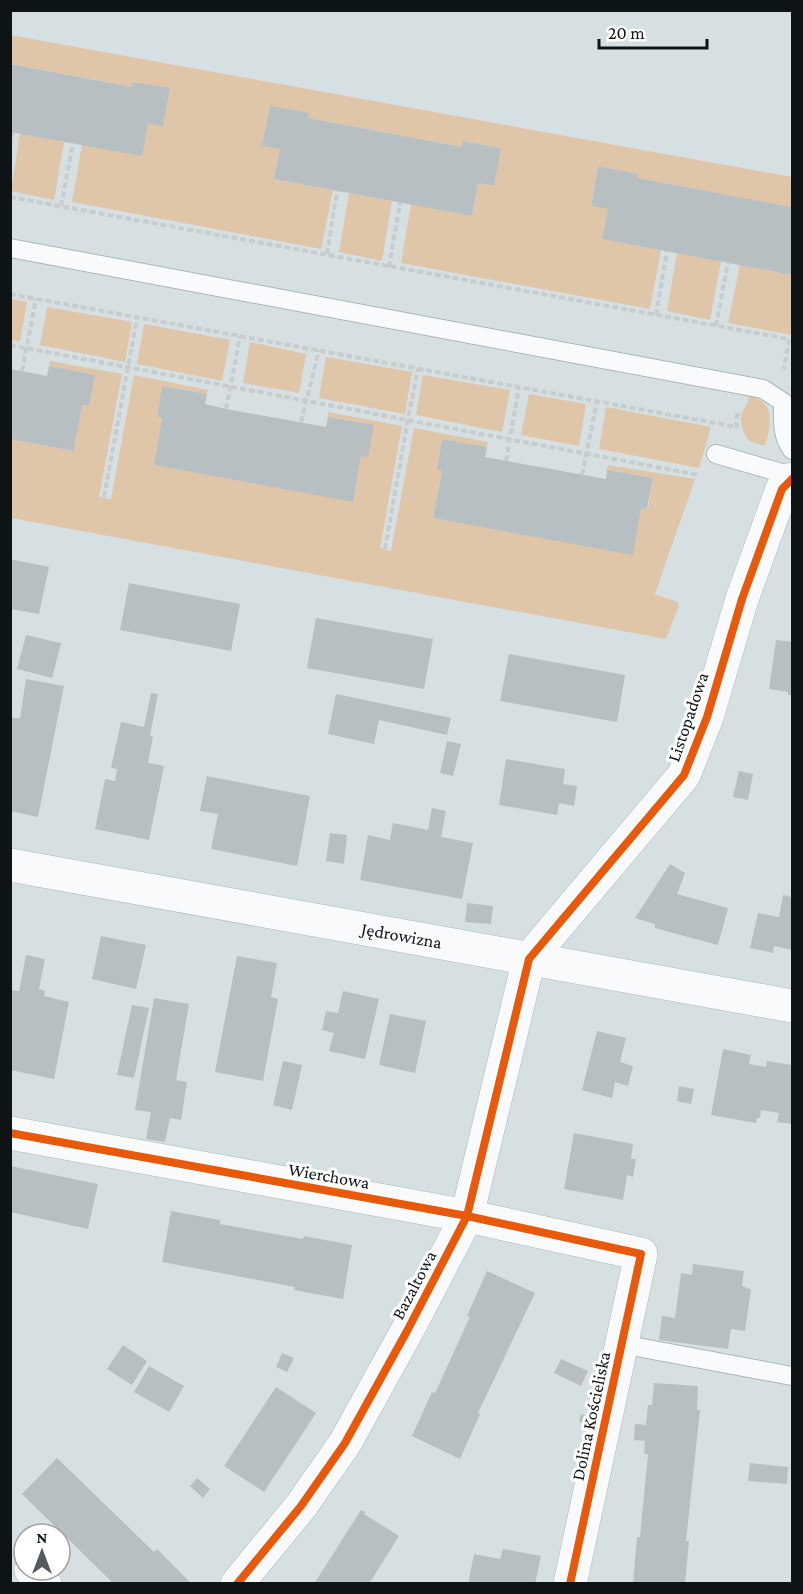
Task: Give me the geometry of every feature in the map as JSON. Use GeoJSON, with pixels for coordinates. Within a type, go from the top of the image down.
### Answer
{"type":"FeatureCollection","features":[{"type":"Feature","properties":{"kind":"street","name":"Listopadowa"},"geometry":{"type":"LineString","coordinates":[[529,959],[684,775],[707,717],[741,599],[782,489],[792,478]]}},
{"type":"Feature","properties":{"kind":"street","name":"Jędrowizna"},"geometry":{"type":"LineString","coordinates":[[10,864],[792,1006]]}},
{"type":"Feature","properties":{"kind":"street","name":"Bazaltowa"},"geometry":{"type":"LineString","coordinates":[[237,1584],[301,1506],[345,1443],[467,1216],[529,959]]}},
{"type":"Feature","properties":{"kind":"street","name":"Wierchowa"},"geometry":{"type":"LineString","coordinates":[[10,1133],[467,1216],[641,1254]]}},
{"type":"Feature","properties":{"kind":"street","name":"Dolina Kościeliska"},"geometry":{"type":"LineString","coordinates":[[570,1584],[641,1254]]}},
{"type":"Feature","properties":{"kind":"lane"},"geometry":{"type":"LineString","coordinates":[[10,248],[763,389],[783,402],[783,431],[786,442],[792,450]]}},
{"type":"Feature","properties":{"kind":"lane"},"geometry":{"type":"LineString","coordinates":[[716,454],[792,478]]}},
{"type":"Feature","properties":{"kind":"lane"},"geometry":{"type":"LineString","coordinates":[[621,1344],[792,1376]]}},
{"type":"Feature","properties":{"kind":"path"},"geometry":{"type":"LineString","coordinates":[[10,145],[13,132]]}},
{"type":"Feature","properties":{"kind":"path"},"geometry":{"type":"LineString","coordinates":[[61,206],[73,143]]}},
{"type":"Feature","properties":{"kind":"path"},"geometry":{"type":"LineString","coordinates":[[327,254],[337,190]]}},
{"type":"Feature","properties":{"kind":"path"},"geometry":{"type":"LineString","coordinates":[[10,197],[789,339],[778,399]]}},
{"type":"Feature","properties":{"kind":"path"},"geometry":{"type":"LineString","coordinates":[[389,267],[399,203]]}},
{"type":"Feature","properties":{"kind":"path"},"geometry":{"type":"LineString","coordinates":[[656,315],[667,251]]}},
{"type":"Feature","properties":{"kind":"path"},"geometry":{"type":"LineString","coordinates":[[716,326],[728,262]]}},
{"type":"Feature","properties":{"kind":"path"},"geometry":{"type":"LineString","coordinates":[[10,294],[737,427]]}},
{"type":"Feature","properties":{"kind":"path"},"geometry":{"type":"LineString","coordinates":[[22,371],[36,299]]}},
{"type":"Feature","properties":{"kind":"path"},"geometry":{"type":"LineString","coordinates":[[104,497],[137,318]]}},
{"type":"Feature","properties":{"kind":"path"},"geometry":{"type":"LineString","coordinates":[[226,408],[240,336]]}},
{"type":"Feature","properties":{"kind":"path"},"geometry":{"type":"LineString","coordinates":[[10,345],[702,476]]}},
{"type":"Feature","properties":{"kind":"path"},"geometry":{"type":"LineString","coordinates":[[301,422],[319,350]]}},
{"type":"Feature","properties":{"kind":"path"},"geometry":{"type":"LineString","coordinates":[[385,549],[418,369]]}},
{"type":"Feature","properties":{"kind":"path"},"geometry":{"type":"LineString","coordinates":[[738,434],[735,421],[746,385]]}},
{"type":"Feature","properties":{"kind":"path"},"geometry":{"type":"LineString","coordinates":[[506,461],[519,387]]}},
{"type":"Feature","properties":{"kind":"path"},"geometry":{"type":"LineString","coordinates":[[582,475],[597,401]]}},
{"type":"Feature","properties":{"kind":"shaded area"},"geometry":{"type":"Polygon","coordinates":[[[10,35],[792,177],[791,207],[637,178],[637,174],[598,166],[591,205],[608,209],[602,239],[661,250],[650,309],[401,263],[411,204],[472,216],[478,183],[494,186],[500,148],[464,141],[462,147],[308,118],[309,113],[280,149],[274,179],[333,190],[321,249],[72,202],[82,145],[148,123],[163,126],[170,89],[133,82],[132,87],[11,64],[10,35]]]}},
{"type":"Feature","properties":{"kind":"shaded area"},"geometry":{"type":"Polygon","coordinates":[[[20,133],[64,142],[54,200],[11,191],[20,133]]]}},
{"type":"Feature","properties":{"kind":"shaded area"},"geometry":{"type":"Polygon","coordinates":[[[349,193],[392,201],[382,261],[339,252],[349,193]]]}},
{"type":"Feature","properties":{"kind":"shaded area"},"geometry":{"type":"Polygon","coordinates":[[[677,253],[721,261],[710,320],[667,311],[677,253]]]}},
{"type":"Feature","properties":{"kind":"shaded area"},"geometry":{"type":"Polygon","coordinates":[[[740,265],[792,275],[792,335],[728,323],[740,265]]]}},
{"type":"Feature","properties":{"kind":"shaded area"},"geometry":{"type":"Polygon","coordinates":[[[11,299],[27,302],[20,341],[11,340],[11,299]]]}},
{"type":"Feature","properties":{"kind":"shaded area"},"geometry":{"type":"Polygon","coordinates":[[[47,307],[132,322],[125,362],[40,345],[47,307]]]}},
{"type":"Feature","properties":{"kind":"shaded area"},"geometry":{"type":"Polygon","coordinates":[[[144,324],[230,340],[222,381],[137,364],[144,324]]]}},
{"type":"Feature","properties":{"kind":"shaded area"},"geometry":{"type":"Polygon","coordinates":[[[250,342],[306,354],[299,393],[243,383],[250,342]]]}},
{"type":"Feature","properties":{"kind":"shaded area"},"geometry":{"type":"Polygon","coordinates":[[[326,357],[412,372],[405,414],[319,398],[326,357]]]}},
{"type":"Feature","properties":{"kind":"shaded area"},"geometry":{"type":"Polygon","coordinates":[[[50,361],[122,374],[99,497],[111,499],[134,375],[208,390],[207,394],[162,386],[157,417],[162,418],[154,465],[353,501],[361,456],[374,426],[328,417],[328,412],[402,426],[380,548],[391,551],[414,428],[488,442],[487,447],[442,439],[437,470],[442,471],[433,518],[633,554],[641,508],[648,509],[653,478],[607,470],[608,465],[695,479],[655,594],[677,602],[679,606],[666,639],[11,518],[10,439],[74,451],[82,405],[89,406],[94,375],[49,366],[50,361]]]}},
{"type":"Feature","properties":{"kind":"shaded area"},"geometry":{"type":"Polygon","coordinates":[[[423,375],[510,390],[502,432],[416,415],[423,375]]]}},
{"type":"Feature","properties":{"kind":"shaded area"},"geometry":{"type":"Polygon","coordinates":[[[529,394],[586,404],[579,446],[521,435],[529,394]]]}},
{"type":"Feature","properties":{"kind":"shaded area"},"geometry":{"type":"Polygon","coordinates":[[[749,396],[764,403],[768,409],[770,423],[765,446],[749,441],[742,426],[741,419],[749,396]]]}},
{"type":"Feature","properties":{"kind":"shaded area"},"geometry":{"type":"Polygon","coordinates":[[[606,407],[711,427],[699,468],[599,449],[606,407]]]}},
{"type":"Feature","properties":{"kind":"building"},"geometry":{"type":"Polygon","coordinates":[[[10,64],[132,87],[133,82],[170,88],[163,127],[148,123],[142,156],[10,132],[10,64]]]}},
{"type":"Feature","properties":{"kind":"building"},"geometry":{"type":"Polygon","coordinates":[[[270,106],[309,113],[308,118],[462,147],[463,141],[501,148],[494,186],[478,183],[472,216],[274,179],[280,149],[262,146],[270,106]]]}},
{"type":"Feature","properties":{"kind":"building"},"geometry":{"type":"Polygon","coordinates":[[[598,166],[638,174],[637,178],[792,207],[792,275],[602,239],[608,209],[591,206],[598,166]]]}},
{"type":"Feature","properties":{"kind":"building"},"geometry":{"type":"Polygon","coordinates":[[[49,366],[95,375],[89,406],[82,405],[74,451],[10,439],[10,369],[47,376],[49,366]]]}},
{"type":"Feature","properties":{"kind":"building"},"geometry":{"type":"Polygon","coordinates":[[[162,386],[207,394],[205,404],[226,409],[326,427],[328,417],[374,425],[368,457],[361,456],[353,502],[154,465],[162,418],[157,417],[162,386]]]}},
{"type":"Feature","properties":{"kind":"building"},"geometry":{"type":"Polygon","coordinates":[[[442,439],[487,447],[485,457],[606,479],[607,470],[653,478],[647,509],[641,508],[633,555],[433,518],[442,471],[437,470],[442,439]]]}},
{"type":"Feature","properties":{"kind":"building"},"geometry":{"type":"Polygon","coordinates":[[[10,559],[49,567],[39,614],[10,609],[10,559]]]}},
{"type":"Feature","properties":{"kind":"building"},"geometry":{"type":"Polygon","coordinates":[[[129,583],[240,604],[231,651],[120,630],[129,583]]]}},
{"type":"Feature","properties":{"kind":"building"},"geometry":{"type":"Polygon","coordinates":[[[316,618],[433,639],[424,689],[307,668],[316,618]]]}},
{"type":"Feature","properties":{"kind":"building"},"geometry":{"type":"Polygon","coordinates":[[[26,635],[61,643],[52,678],[17,669],[26,635]]]}},
{"type":"Feature","properties":{"kind":"building"},"geometry":{"type":"Polygon","coordinates":[[[776,640],[792,642],[792,695],[788,695],[788,692],[769,689],[776,640]]]}},
{"type":"Feature","properties":{"kind":"building"},"geometry":{"type":"Polygon","coordinates":[[[509,654],[625,675],[617,722],[500,701],[509,654]]]}},
{"type":"Feature","properties":{"kind":"building"},"geometry":{"type":"Polygon","coordinates":[[[26,679],[64,686],[38,817],[10,811],[10,718],[20,718],[26,679]]]}},
{"type":"Feature","properties":{"kind":"building"},"geometry":{"type":"Polygon","coordinates":[[[151,693],[158,694],[150,736],[153,736],[148,763],[164,766],[149,840],[95,829],[105,779],[115,781],[117,769],[111,768],[121,722],[144,727],[151,693]]]}},
{"type":"Feature","properties":{"kind":"building"},"geometry":{"type":"Polygon","coordinates":[[[336,694],[451,718],[447,735],[379,720],[374,744],[328,734],[336,694]]]}},
{"type":"Feature","properties":{"kind":"building"},"geometry":{"type":"Polygon","coordinates":[[[447,741],[461,744],[453,776],[440,773],[447,741]]]}},
{"type":"Feature","properties":{"kind":"building"},"geometry":{"type":"Polygon","coordinates":[[[506,759],[565,769],[563,784],[577,786],[574,806],[559,803],[557,815],[499,805],[506,759]]]}},
{"type":"Feature","properties":{"kind":"building"},"geometry":{"type":"Polygon","coordinates":[[[739,771],[753,774],[748,800],[733,797],[739,771]]]}},
{"type":"Feature","properties":{"kind":"building"},"geometry":{"type":"Polygon","coordinates":[[[207,776],[310,796],[297,866],[211,849],[218,814],[200,811],[207,776]]]}},
{"type":"Feature","properties":{"kind":"building"},"geometry":{"type":"Polygon","coordinates":[[[432,808],[446,811],[441,837],[473,843],[462,899],[360,880],[368,835],[390,840],[393,823],[428,830],[432,808]]]}},
{"type":"Feature","properties":{"kind":"building"},"geometry":{"type":"Polygon","coordinates":[[[330,833],[347,835],[344,864],[326,861],[330,833]]]}},
{"type":"Feature","properties":{"kind":"building"},"geometry":{"type":"Polygon","coordinates":[[[670,864],[685,873],[677,894],[728,908],[718,945],[655,928],[655,924],[635,918],[670,864]]]}},
{"type":"Feature","properties":{"kind":"building"},"geometry":{"type":"Polygon","coordinates":[[[783,895],[792,897],[792,950],[774,946],[773,953],[750,948],[758,913],[779,917],[783,895]]]}},
{"type":"Feature","properties":{"kind":"building"},"geometry":{"type":"Polygon","coordinates":[[[467,903],[493,906],[491,924],[465,922],[467,903]]]}},
{"type":"Feature","properties":{"kind":"building"},"geometry":{"type":"Polygon","coordinates":[[[101,936],[146,945],[136,989],[92,979],[101,936]]]}},
{"type":"Feature","properties":{"kind":"building"},"geometry":{"type":"Polygon","coordinates":[[[26,955],[45,959],[39,989],[45,991],[44,996],[69,1002],[54,1079],[10,1070],[10,990],[19,991],[26,955]]]}},
{"type":"Feature","properties":{"kind":"building"},"geometry":{"type":"Polygon","coordinates":[[[237,956],[277,963],[271,997],[278,999],[263,1081],[215,1072],[237,956]]]}},
{"type":"Feature","properties":{"kind":"building"},"geometry":{"type":"Polygon","coordinates":[[[343,991],[379,999],[365,1059],[329,1051],[334,1033],[322,1030],[326,1011],[338,1013],[343,991]]]}},
{"type":"Feature","properties":{"kind":"building"},"geometry":{"type":"Polygon","coordinates":[[[154,998],[189,1004],[176,1080],[187,1082],[181,1120],[170,1118],[165,1142],[146,1139],[151,1112],[135,1110],[154,998]]]}},
{"type":"Feature","properties":{"kind":"building"},"geometry":{"type":"Polygon","coordinates":[[[132,1005],[149,1008],[134,1078],[117,1075],[132,1005]]]}},
{"type":"Feature","properties":{"kind":"building"},"geometry":{"type":"Polygon","coordinates":[[[390,1014],[426,1021],[415,1073],[379,1065],[390,1014]]]}},
{"type":"Feature","properties":{"kind":"building"},"geometry":{"type":"Polygon","coordinates":[[[597,1031],[626,1038],[620,1062],[633,1066],[628,1086],[615,1082],[612,1098],[582,1090],[597,1031]]]}},
{"type":"Feature","properties":{"kind":"building"},"geometry":{"type":"Polygon","coordinates":[[[723,1049],[751,1055],[749,1064],[766,1067],[767,1061],[792,1065],[792,1124],[777,1122],[779,1113],[761,1110],[760,1118],[757,1118],[756,1123],[711,1115],[723,1049]]]}},
{"type":"Feature","properties":{"kind":"building"},"geometry":{"type":"Polygon","coordinates":[[[283,1061],[302,1065],[292,1110],[273,1105],[283,1061]]]}},
{"type":"Feature","properties":{"kind":"building"},"geometry":{"type":"Polygon","coordinates":[[[679,1086],[694,1089],[691,1104],[677,1101],[679,1086]]]}},
{"type":"Feature","properties":{"kind":"building"},"geometry":{"type":"Polygon","coordinates":[[[574,1133],[633,1144],[631,1159],[636,1159],[633,1177],[627,1175],[623,1200],[564,1189],[574,1133]]]}},
{"type":"Feature","properties":{"kind":"building"},"geometry":{"type":"Polygon","coordinates":[[[10,1166],[98,1184],[88,1229],[10,1212],[10,1166]]]}},
{"type":"Feature","properties":{"kind":"building"},"geometry":{"type":"Polygon","coordinates":[[[171,1211],[220,1220],[220,1224],[352,1245],[343,1299],[294,1290],[295,1287],[162,1262],[171,1211]]]}},
{"type":"Feature","properties":{"kind":"building"},"geometry":{"type":"Polygon","coordinates":[[[693,1264],[744,1271],[742,1286],[751,1290],[745,1331],[731,1329],[728,1349],[659,1340],[662,1316],[675,1318],[681,1273],[692,1275],[693,1264]]]}},
{"type":"Feature","properties":{"kind":"building"},"geometry":{"type":"Polygon","coordinates":[[[487,1271],[535,1293],[478,1413],[480,1414],[460,1459],[412,1436],[432,1392],[435,1393],[470,1317],[467,1316],[487,1271]]]}},
{"type":"Feature","properties":{"kind":"building"},"geometry":{"type":"Polygon","coordinates":[[[123,1345],[147,1361],[132,1385],[107,1369],[123,1345]]]}},
{"type":"Feature","properties":{"kind":"building"},"geometry":{"type":"Polygon","coordinates":[[[282,1353],[294,1358],[287,1372],[276,1367],[282,1353]]]}},
{"type":"Feature","properties":{"kind":"building"},"geometry":{"type":"Polygon","coordinates":[[[561,1359],[588,1371],[581,1386],[554,1373],[561,1359]]]}},
{"type":"Feature","properties":{"kind":"building"},"geometry":{"type":"Polygon","coordinates":[[[149,1366],[184,1386],[169,1412],[134,1392],[149,1366]]]}},
{"type":"Feature","properties":{"kind":"building"},"geometry":{"type":"Polygon","coordinates":[[[654,1383],[698,1386],[697,1410],[700,1410],[686,1541],[689,1541],[685,1584],[633,1584],[648,1454],[644,1454],[645,1441],[634,1440],[635,1424],[646,1425],[648,1405],[652,1405],[654,1383]]]}},
{"type":"Feature","properties":{"kind":"building"},"geometry":{"type":"Polygon","coordinates":[[[276,1387],[316,1413],[264,1492],[224,1466],[276,1387]]]}},
{"type":"Feature","properties":{"kind":"building"},"geometry":{"type":"Polygon","coordinates":[[[581,1414],[592,1417],[589,1425],[579,1422],[581,1414]]]}},
{"type":"Feature","properties":{"kind":"building"},"geometry":{"type":"Polygon","coordinates":[[[57,1458],[154,1552],[157,1549],[192,1584],[114,1584],[72,1543],[72,1522],[51,1522],[22,1494],[57,1458]]]}},
{"type":"Feature","properties":{"kind":"building"},"geometry":{"type":"Polygon","coordinates":[[[750,1463],[788,1467],[787,1484],[748,1481],[750,1463]]]}},
{"type":"Feature","properties":{"kind":"building"},"geometry":{"type":"Polygon","coordinates":[[[197,1478],[210,1489],[203,1498],[190,1486],[197,1478]]]}},
{"type":"Feature","properties":{"kind":"building"},"geometry":{"type":"Polygon","coordinates":[[[361,1510],[399,1536],[369,1584],[314,1584],[361,1510]]]}},
{"type":"Feature","properties":{"kind":"building"},"geometry":{"type":"Polygon","coordinates":[[[503,1549],[541,1556],[535,1584],[468,1584],[474,1554],[500,1559],[503,1549]]]}},
{"type":"Feature","properties":{"kind":"cycle path"},"geometry":{"type":"LineString","coordinates":[[237,1584],[301,1506],[345,1443],[467,1216],[529,959],[684,775],[707,717],[742,599],[782,489],[792,479]]}},
{"type":"Feature","properties":{"kind":"cycle path"},"geometry":{"type":"LineString","coordinates":[[10,1133],[467,1216],[641,1254],[570,1584]]}}]}
